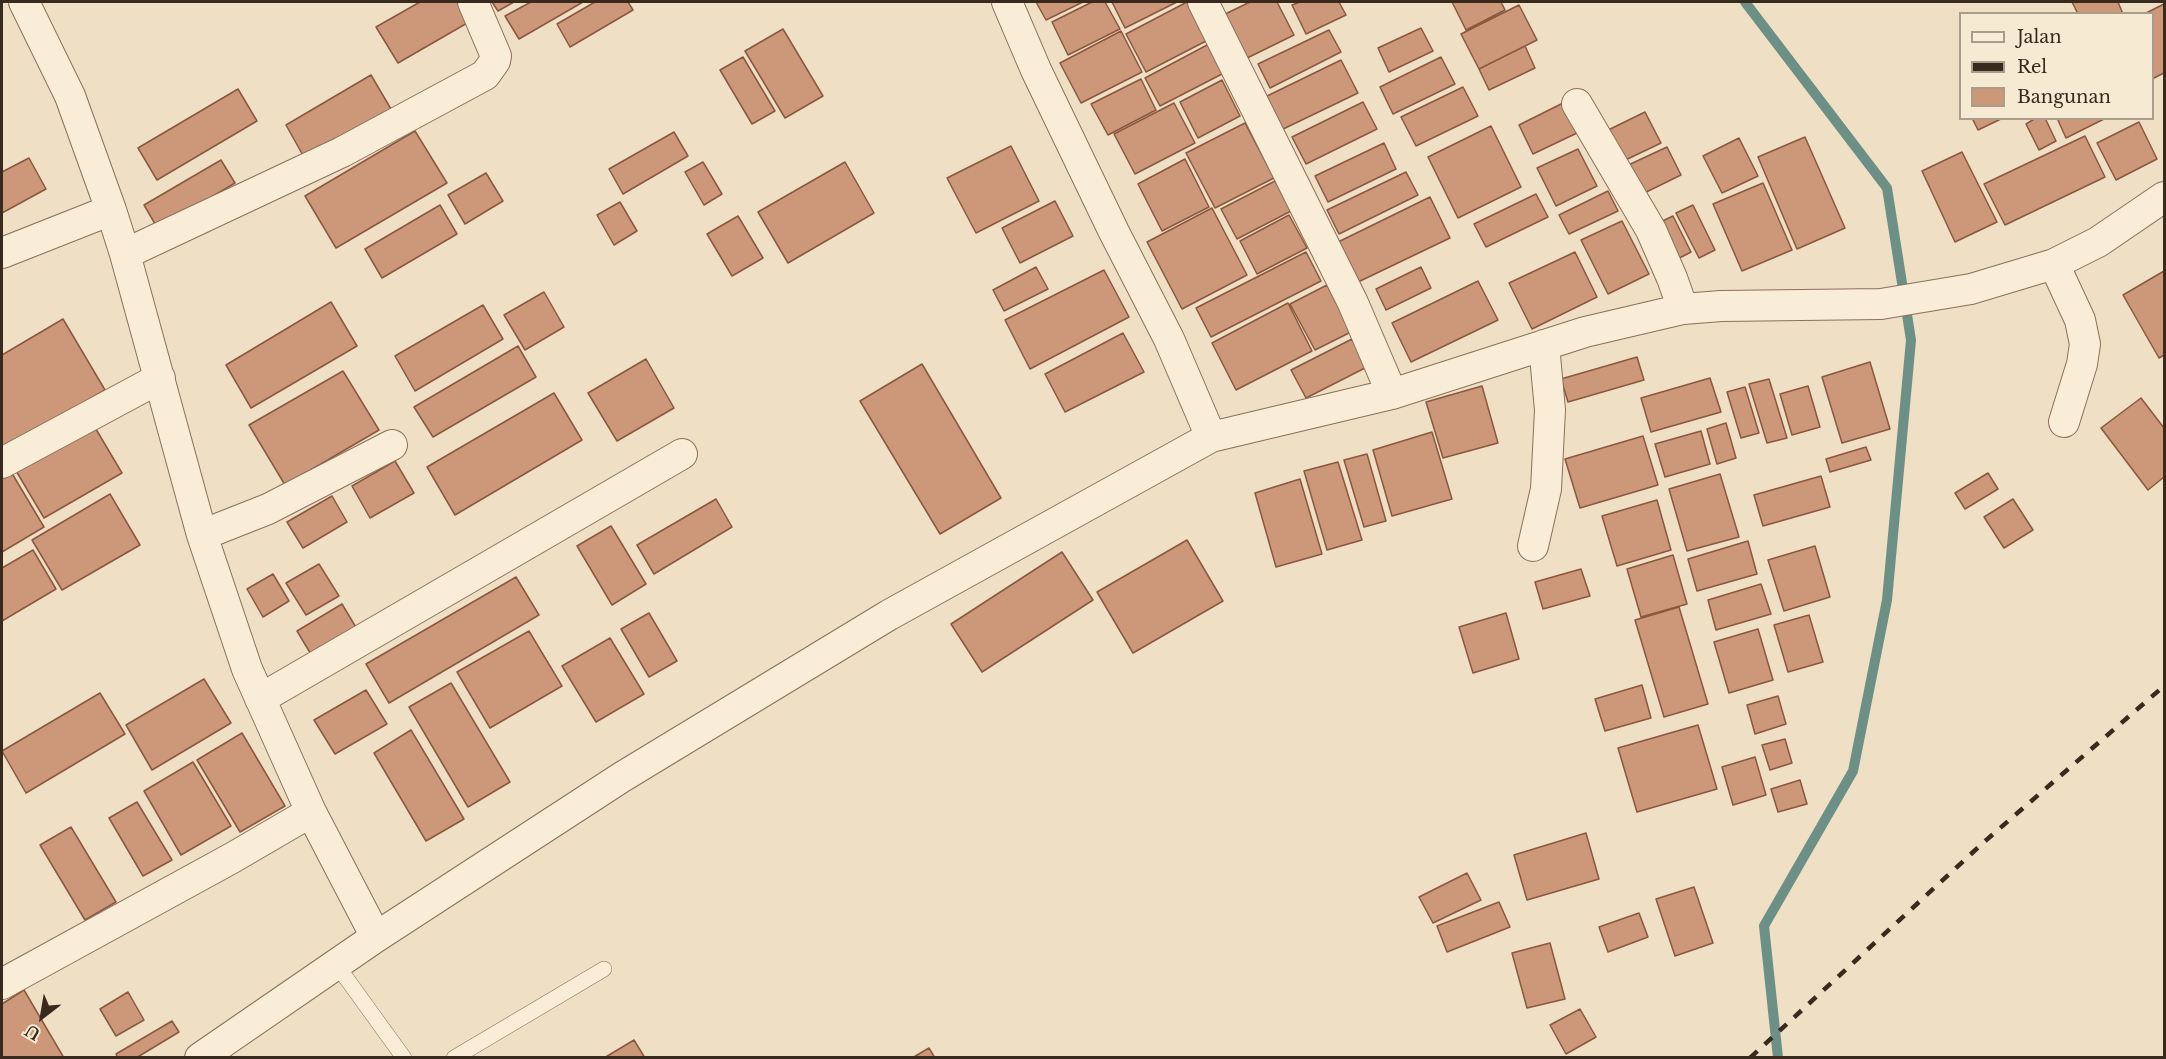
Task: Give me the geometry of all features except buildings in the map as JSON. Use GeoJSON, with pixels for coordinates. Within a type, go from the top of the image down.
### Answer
{"type":"FeatureCollection","features":[{"type":"Feature","properties":{"kind":"street"},"geometry":{"type":"LineString","coordinates":[[24,2],[70,96],[111,210],[160,378],[202,535],[247,669],[311,812],[376,937]]}},
{"type":"Feature","properties":{"kind":"street"},"geometry":{"type":"LineString","coordinates":[[125,254],[342,152],[485,75],[496,56],[473,2]]}},
{"type":"Feature","properties":{"kind":"street"},"geometry":{"type":"LineString","coordinates":[[1007,2],[1036,70],[1109,222],[1169,339],[1211,437]]}},
{"type":"Feature","properties":{"kind":"street"},"geometry":{"type":"LineString","coordinates":[[1203,2],[1353,303],[1392,394]]}},
{"type":"Feature","properties":{"kind":"street"},"geometry":{"type":"LineString","coordinates":[[1576,104],[1651,230],[1683,309]]}},
{"type":"Feature","properties":{"kind":"street"},"geometry":{"type":"LineString","coordinates":[[200,1058],[376,937],[622,777],[889,615],[1211,437],[1392,394],[1585,332],[1683,309],[1721,306],[1881,304],[1971,289],[2054,264],[2098,242],[2164,198]]}},
{"type":"Feature","properties":{"kind":"street"},"geometry":{"type":"LineString","coordinates":[[2,253],[111,210]]}},
{"type":"Feature","properties":{"kind":"street"},"geometry":{"type":"LineString","coordinates":[[2054,264],[2080,320],[2085,344],[2082,364],[2064,422]]}},
{"type":"Feature","properties":{"kind":"street"},"geometry":{"type":"LineString","coordinates":[[1533,546],[1546,489],[1550,410],[1544,345]]}},
{"type":"Feature","properties":{"kind":"street"},"geometry":{"type":"LineString","coordinates":[[2,463],[160,378]]}},
{"type":"Feature","properties":{"kind":"street"},"geometry":{"type":"LineString","coordinates":[[202,535],[268,508],[392,445]]}},
{"type":"Feature","properties":{"kind":"street"},"geometry":{"type":"LineString","coordinates":[[260,699],[682,454]]}},
{"type":"Feature","properties":{"kind":"street"},"geometry":{"type":"LineString","coordinates":[[2,984],[311,812]]}},
{"type":"Feature","properties":{"kind":"lane"},"geometry":{"type":"LineString","coordinates":[[336,964],[404,1058]]}},
{"type":"Feature","properties":{"kind":"lane"},"geometry":{"type":"LineString","coordinates":[[454,1058],[604,969]]}},
{"type":"Feature","properties":{"kind":"waterway"},"geometry":{"type":"LineString","coordinates":[[1745,2],[1887,188],[1911,340],[1887,600],[1853,771],[1764,926],[1778,1058]]}},
{"type":"Feature","properties":{"kind":"railway"},"geometry":{"type":"LineString","coordinates":[[1750,1058],[1984,842],[2164,686]]}}]}
